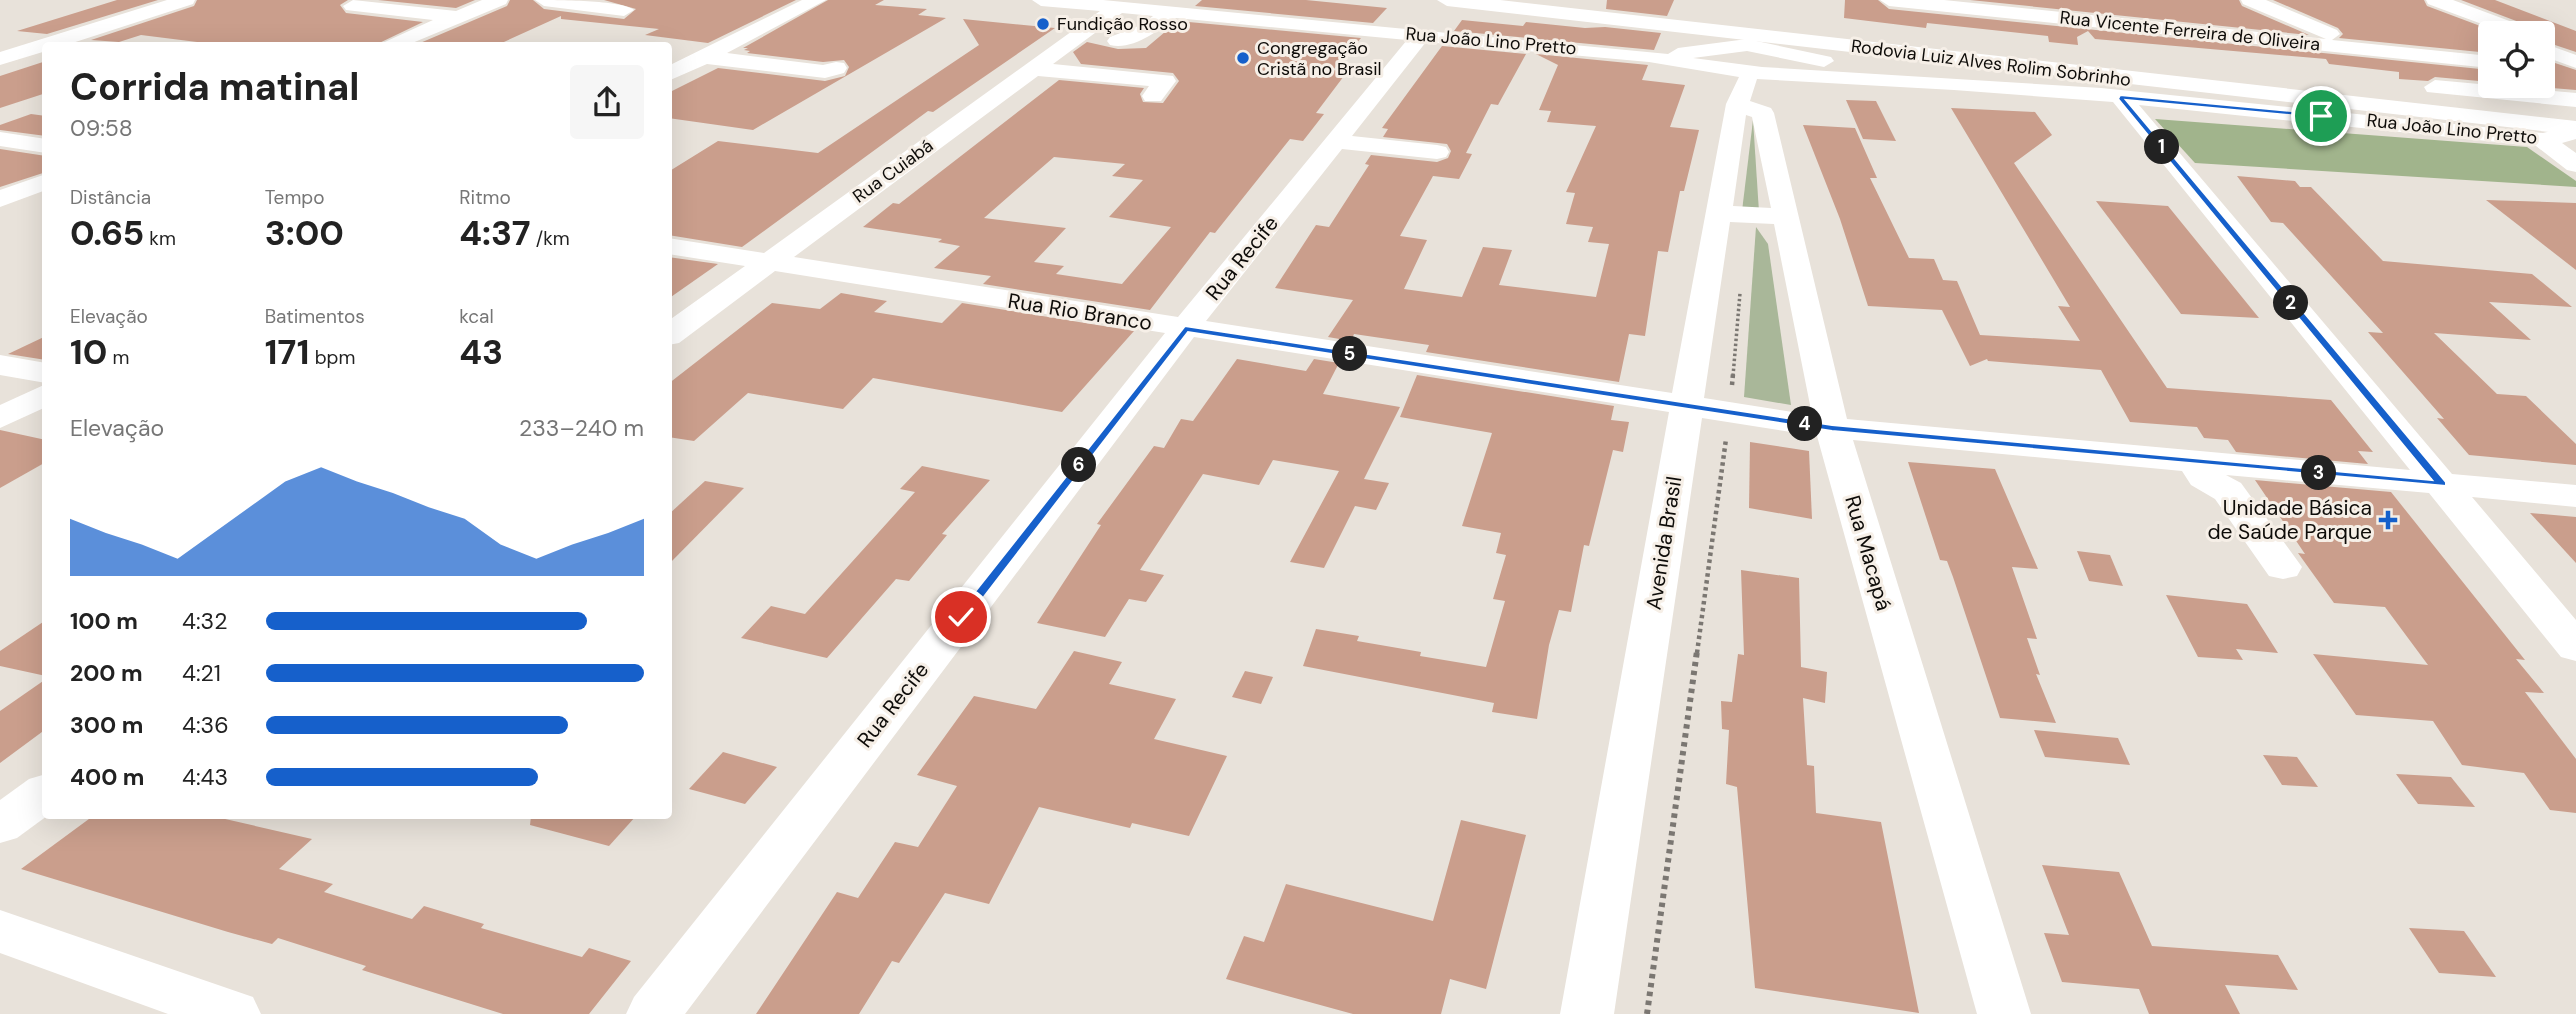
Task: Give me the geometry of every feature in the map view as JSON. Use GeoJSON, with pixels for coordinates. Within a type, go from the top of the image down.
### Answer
{"type":"FeatureCollection","features":[{"type":"Feature","properties":{"kind":"highway","name":"Rodovia Luiz Alves Rolim Sobrinho"},"geometry":{"type":"LineString","coordinates":[[1447,0],[2529,123],[2576,113]]}},
{"type":"Feature","properties":{"kind":"highway","name":"Rodovia Luiz Alves Rolim Sobrinho"},"geometry":{"type":"LineString","coordinates":[[1529,0],[1743,24],[2576,130]]}},
{"type":"Feature","properties":{"kind":"highway"},"geometry":{"type":"LineString","coordinates":[[1565,14],[1671,33],[1684,39],[1695,52]]}},
{"type":"Feature","properties":{"kind":"highway"},"geometry":{"type":"LineString","coordinates":[[1743,24],[1900,31],[2107,53]]}},
{"type":"Feature","properties":{"kind":"highway"},"geometry":{"type":"LineString","coordinates":[[2411,85],[2576,100]]}},
{"type":"Feature","properties":{"kind":"street"},"geometry":{"type":"LineString","coordinates":[[54,42],[186,0]]}},
{"type":"Feature","properties":{"kind":"street"},"geometry":{"type":"LineString","coordinates":[[396,42],[499,0]]}},
{"type":"Feature","properties":{"kind":"street"},"geometry":{"type":"LineString","coordinates":[[544,0],[624,10]]}},
{"type":"Feature","properties":{"kind":"street"},"geometry":{"type":"LineString","coordinates":[[672,73],[817,0]]}},
{"type":"Feature","properties":{"kind":"street","name":"Rua João Lino Pretto"},"geometry":{"type":"LineString","coordinates":[[1041,0],[1649,56],[1747,45],[1792,65],[1951,83],[2120,97],[2529,123]]}},
{"type":"Feature","properties":{"kind":"street","name":"Rua Vicente Ferreira de Oliveira"},"geometry":{"type":"LineString","coordinates":[[1889,0],[2478,61]]}},
{"type":"Feature","properties":{"kind":"street"},"geometry":{"type":"LineString","coordinates":[[2250,0],[2362,48]]}},
{"type":"Feature","properties":{"kind":"street"},"geometry":{"type":"LineString","coordinates":[[2414,0],[2478,24]]}},
{"type":"Feature","properties":{"kind":"street"},"geometry":{"type":"LineString","coordinates":[[2435,0],[2492,21]]}},
{"type":"Feature","properties":{"kind":"street"},"geometry":{"type":"LineString","coordinates":[[353,6],[459,16]]}},
{"type":"Feature","properties":{"kind":"street","name":"Rua Cuiabá"},"geometry":{"type":"LineString","coordinates":[[672,333],[1118,7]]}},
{"type":"Feature","properties":{"kind":"street"},"geometry":{"type":"LineString","coordinates":[[1117,41],[1148,29],[1172,12]]}},
{"type":"Feature","properties":{"kind":"street","name":"Rua Recife"},"geometry":{"type":"LineString","coordinates":[[653,1014],[1185,328],[1421,34]]}},
{"type":"Feature","properties":{"kind":"street"},"geometry":{"type":"LineString","coordinates":[[0,59],[42,46]]}},
{"type":"Feature","properties":{"kind":"street"},"geometry":{"type":"LineString","coordinates":[[2555,48],[2575,61]]}},
{"type":"Feature","properties":{"kind":"street"},"geometry":{"type":"LineString","coordinates":[[1695,52],[1738,83]]}},
{"type":"Feature","properties":{"kind":"street"},"geometry":{"type":"LineString","coordinates":[[2555,54],[2575,61]]}},
{"type":"Feature","properties":{"kind":"street","name":"Rua João Lino Pretto"},"geometry":{"type":"LineString","coordinates":[[1649,56],[1738,83],[1792,65]]}},
{"type":"Feature","properties":{"kind":"street"},"geometry":{"type":"LineString","coordinates":[[705,57],[825,72],[836,68]]}},
{"type":"Feature","properties":{"kind":"street"},"geometry":{"type":"LineString","coordinates":[[2555,65],[2575,61]]}},
{"type":"Feature","properties":{"kind":"street"},"geometry":{"type":"LineString","coordinates":[[1033,69],[1165,81],[1153,96]]}},
{"type":"Feature","properties":{"kind":"street","name":"Avenida Brasil"},"geometry":{"type":"LineString","coordinates":[[1587,1014],[1738,83]]}},
{"type":"Feature","properties":{"kind":"street","name":"Rua Macapá"},"geometry":{"type":"LineString","coordinates":[[1738,83],[1763,113],[1832,428],[2004,1014]]}},
{"type":"Feature","properties":{"kind":"street"},"geometry":{"type":"LineString","coordinates":[[2120,97],[2576,647]]}},
{"type":"Feature","properties":{"kind":"street"},"geometry":{"type":"LineString","coordinates":[[2529,123],[2574,157]]}},
{"type":"Feature","properties":{"kind":"street"},"geometry":{"type":"LineString","coordinates":[[0,139],[42,145]]}},
{"type":"Feature","properties":{"kind":"street"},"geometry":{"type":"LineString","coordinates":[[1336,141],[1437,152]]}},
{"type":"Feature","properties":{"kind":"street"},"geometry":{"type":"LineString","coordinates":[[0,199],[42,183]]}},
{"type":"Feature","properties":{"kind":"street"},"geometry":{"type":"LineString","coordinates":[[1718,213],[1786,217]]}},
{"type":"Feature","properties":{"kind":"street","name":"Rua Rio Branco"},"geometry":{"type":"LineString","coordinates":[[672,247],[1832,428],[2576,496]]}},
{"type":"Feature","properties":{"kind":"street"},"geometry":{"type":"LineString","coordinates":[[0,365],[42,372]]}},
{"type":"Feature","properties":{"kind":"street"},"geometry":{"type":"LineString","coordinates":[[0,418],[42,396]]}},
{"type":"Feature","properties":{"kind":"street"},"geometry":{"type":"LineString","coordinates":[[2195,463],[2204,477],[2228,491],[2283,567]]}},
{"type":"Feature","properties":{"kind":"street"},"geometry":{"type":"LineString","coordinates":[[0,825],[42,794]]}},
{"type":"Feature","properties":{"kind":"street"},"geometry":{"type":"LineString","coordinates":[[0,931],[234,1014]]}},
{"type":"Feature","properties":{"kind":"path"},"geometry":{"type":"LineString","coordinates":[[1647,1014],[1730,413],[1740,291]]}},
{"type":"Feature","properties":{"kind":"green space"},"geometry":{"type":"Polygon","coordinates":[[[2155,119],[2527,147],[2576,181],[2576,187],[2195,163],[2155,119]]]}},
{"type":"Feature","properties":{"kind":"green space"},"geometry":{"type":"Polygon","coordinates":[[[1753,120],[1759,212],[1742,211],[1753,120]]]}},
{"type":"Feature","properties":{"kind":"green space"},"geometry":{"type":"Polygon","coordinates":[[[1756,227],[1768,244],[1791,405],[1744,397],[1756,227]]]}},
{"type":"Feature","properties":{"kind":"building"},"geometry":{"type":"Polygon","coordinates":[[[117,0],[158,0],[47,34],[17,31],[117,0]]]}},
{"type":"Feature","properties":{"kind":"building"},"geometry":{"type":"Polygon","coordinates":[[[197,0],[348,0],[340,5],[346,13],[423,22],[381,42],[197,42],[141,35],[119,42],[91,40],[194,6],[197,0]]]}},
{"type":"Feature","properties":{"kind":"building"},"geometry":{"type":"Polygon","coordinates":[[[378,0],[475,0],[456,8],[378,0]]]}},
{"type":"Feature","properties":{"kind":"building"},"geometry":{"type":"Polygon","coordinates":[[[510,0],[533,0],[544,9],[624,19],[636,9],[604,0],[796,0],[708,43],[645,35],[659,29],[561,19],[561,16],[504,42],[422,42],[507,6],[510,0]]]}},
{"type":"Feature","properties":{"kind":"building"},"geometry":{"type":"Polygon","coordinates":[[[828,0],[884,0],[875,5],[927,9],[918,15],[946,18],[753,130],[672,119],[672,91],[718,68],[825,81],[845,76],[849,67],[844,60],[823,62],[747,53],[750,51],[744,50],[748,48],[743,48],[828,0]]]}},
{"type":"Feature","properties":{"kind":"building"},"geometry":{"type":"Polygon","coordinates":[[[1202,0],[1306,0],[1387,8],[1373,23],[1195,6],[1202,0]]]}},
{"type":"Feature","properties":{"kind":"building"},"geometry":{"type":"Polygon","coordinates":[[[1607,0],[1674,0],[1667,16],[1606,9],[1607,0]]]}},
{"type":"Feature","properties":{"kind":"building"},"geometry":{"type":"Polygon","coordinates":[[[1845,0],[1878,0],[1889,9],[2478,69],[2478,81],[2435,77],[2428,81],[2399,79],[2399,72],[2329,64],[2326,59],[2095,39],[2088,31],[2077,37],[2078,45],[2049,42],[2048,36],[1927,23],[1926,28],[1844,18],[1845,0]]]}},
{"type":"Feature","properties":{"kind":"building"},"geometry":{"type":"Polygon","coordinates":[[[1970,0],[2239,0],[2242,6],[2309,35],[1970,0]]]}},
{"type":"Feature","properties":{"kind":"building"},"geometry":{"type":"Polygon","coordinates":[[[2273,0],[2424,0],[2427,6],[2478,25],[2478,52],[2339,38],[2343,34],[2338,28],[2273,0]]]}},
{"type":"Feature","properties":{"kind":"building"},"geometry":{"type":"Polygon","coordinates":[[[2461,0],[2495,0],[2550,21],[2516,21],[2461,0]]]}},
{"type":"Feature","properties":{"kind":"building"},"geometry":{"type":"Polygon","coordinates":[[[963,19],[1055,28],[933,112],[928,111],[742,247],[672,236],[672,170],[718,141],[818,153],[979,45],[963,19]]]}},
{"type":"Feature","properties":{"kind":"building"},"geometry":{"type":"Polygon","coordinates":[[[1462,20],[1523,26],[1526,22],[1585,28],[1605,27],[1661,33],[1654,50],[1454,31],[1462,20]]]}},
{"type":"Feature","properties":{"kind":"building"},"geometry":{"type":"Polygon","coordinates":[[[1178,21],[1361,38],[1333,70],[1347,72],[1316,113],[1324,114],[1303,141],[1290,139],[1215,233],[1210,232],[1150,310],[983,284],[991,276],[934,268],[960,246],[938,242],[942,239],[863,227],[893,203],[899,204],[1059,80],[1144,88],[1140,94],[1143,102],[1163,103],[1179,81],[1173,73],[1081,64],[1073,52],[1087,42],[1118,49],[1146,48],[1178,21]],[[1054,157],[984,218],[1066,228],[1034,262],[1064,266],[1056,274],[1122,284],[1171,227],[1109,217],[1143,180],[1112,176],[1125,164],[1054,157]]]}},
{"type":"Feature","properties":{"kind":"building"},"geometry":{"type":"Polygon","coordinates":[[[2555,23],[2576,31],[2576,52],[2555,45],[2555,23]]]}},
{"type":"Feature","properties":{"kind":"building"},"geometry":{"type":"Polygon","coordinates":[[[1442,46],[1526,54],[1498,105],[1491,104],[1466,153],[1472,154],[1459,179],[1433,176],[1400,236],[1427,240],[1404,289],[1462,297],[1483,247],[1512,250],[1499,285],[1596,297],[1609,244],[1588,242],[1593,227],[1566,224],[1575,193],[1566,192],[1596,126],[1547,122],[1551,111],[1539,110],[1558,65],[1536,54],[1648,65],[1642,80],[1685,85],[1670,127],[1699,130],[1684,191],[1680,191],[1668,252],[1658,251],[1645,336],[1629,334],[1619,382],[1426,352],[1429,345],[1354,334],[1351,341],[1328,337],[1353,300],[1275,288],[1316,225],[1329,227],[1369,165],[1365,164],[1371,155],[1437,162],[1448,158],[1451,151],[1447,144],[1383,137],[1388,129],[1382,128],[1442,46]]]}},
{"type":"Feature","properties":{"kind":"building"},"geometry":{"type":"Polygon","coordinates":[[[42,62],[42,94],[0,108],[0,76],[42,62]]]}},
{"type":"Feature","properties":{"kind":"building"},"geometry":{"type":"Polygon","coordinates":[[[2555,63],[2576,70],[2576,90],[2555,88],[2555,63]]]}},
{"type":"Feature","properties":{"kind":"building"},"geometry":{"type":"Polygon","coordinates":[[[1846,100],[1876,101],[1896,141],[1863,139],[1846,100]]]}},
{"type":"Feature","properties":{"kind":"building"},"geometry":{"type":"Polygon","coordinates":[[[1951,108],[2035,112],[2052,135],[2014,163],[2167,388],[2331,400],[2373,452],[2358,451],[2368,464],[2236,452],[2228,440],[2204,438],[2197,427],[2130,422],[2101,370],[1987,359],[1970,366],[1942,310],[1868,306],[1840,219],[1803,125],[1855,128],[1877,178],[1870,178],[1909,258],[1934,259],[1943,280],[1957,281],[1980,335],[2080,341],[2058,306],[2070,307],[1951,108]]]}},
{"type":"Feature","properties":{"kind":"building"},"geometry":{"type":"Polygon","coordinates":[[[31,114],[42,115],[42,135],[0,130],[0,125],[31,114]]]}},
{"type":"Feature","properties":{"kind":"building"},"geometry":{"type":"Polygon","coordinates":[[[0,149],[42,155],[42,173],[0,187],[0,149]]]}},
{"type":"Feature","properties":{"kind":"building"},"geometry":{"type":"Polygon","coordinates":[[[2237,176],[2295,181],[2300,187],[2311,187],[2383,261],[2532,274],[2572,307],[2489,302],[2531,340],[2434,333],[2497,394],[2526,396],[2576,444],[2576,465],[2469,455],[2437,418],[2444,419],[2368,332],[2383,333],[2283,223],[2271,222],[2237,176]]]}},
{"type":"Feature","properties":{"kind":"building"},"geometry":{"type":"Polygon","coordinates":[[[2486,200],[2576,203],[2576,270],[2486,200]]]}},
{"type":"Feature","properties":{"kind":"building"},"geometry":{"type":"Polygon","coordinates":[[[2096,201],[2168,206],[2259,318],[2181,314],[2096,201]]]}},
{"type":"Feature","properties":{"kind":"building"},"geometry":{"type":"Polygon","coordinates":[[[672,258],[718,264],[672,296],[672,258]]]}},
{"type":"Feature","properties":{"kind":"building"},"geometry":{"type":"Polygon","coordinates":[[[841,293],[887,301],[874,312],[942,323],[962,303],[1134,331],[1062,412],[873,378],[843,409],[748,393],[694,441],[672,438],[672,381],[772,303],[820,309],[841,293]]]}},
{"type":"Feature","properties":{"kind":"building"},"geometry":{"type":"Polygon","coordinates":[[[42,338],[42,359],[8,354],[42,338]]]}},
{"type":"Feature","properties":{"kind":"building"},"geometry":{"type":"Polygon","coordinates":[[[1237,359],[1306,371],[1314,359],[1339,363],[1323,394],[1400,407],[1364,479],[1389,483],[1376,510],[1355,506],[1324,568],[1290,562],[1339,471],[1273,460],[1259,485],[1203,474],[1140,570],[1164,575],[1146,602],[1129,599],[1105,637],[1037,623],[1101,525],[1097,524],[1154,446],[1164,448],[1181,419],[1193,421],[1237,359]]]}},
{"type":"Feature","properties":{"kind":"building"},"geometry":{"type":"Polygon","coordinates":[[[1417,375],[1614,406],[1611,420],[1629,422],[1623,452],[1613,450],[1589,546],[1584,545],[1571,612],[1559,610],[1549,645],[1537,719],[1492,712],[1494,703],[1303,666],[1316,629],[1359,636],[1357,641],[1421,652],[1420,656],[1486,667],[1505,601],[1493,599],[1506,555],[1496,553],[1501,533],[1462,526],[1492,433],[1400,417],[1417,375]]]}},
{"type":"Feature","properties":{"kind":"building"},"geometry":{"type":"Polygon","coordinates":[[[0,430],[42,439],[42,464],[0,488],[0,430]]]}},
{"type":"Feature","properties":{"kind":"building"},"geometry":{"type":"Polygon","coordinates":[[[1750,442],[1809,451],[1812,519],[1749,508],[1750,442]]]}},
{"type":"Feature","properties":{"kind":"building"},"geometry":{"type":"Polygon","coordinates":[[[1908,462],[1995,469],[2038,569],[2012,567],[2037,639],[2027,638],[2040,675],[2036,674],[2056,723],[2000,718],[1953,577],[1947,561],[1940,560],[1908,462]]]}},
{"type":"Feature","properties":{"kind":"building"},"geometry":{"type":"Polygon","coordinates":[[[922,466],[990,480],[942,534],[947,535],[909,581],[896,579],[827,658],[741,638],[771,606],[805,614],[915,492],[900,489],[922,466]]]}},
{"type":"Feature","properties":{"kind":"building"},"geometry":{"type":"Polygon","coordinates":[[[2255,480],[2391,492],[2525,660],[2516,659],[2544,693],[2525,692],[2576,759],[2576,813],[2550,810],[2524,773],[2462,765],[2433,721],[2356,715],[2313,654],[2428,665],[2385,607],[2334,603],[2298,553],[2305,554],[2255,480]]]}},
{"type":"Feature","properties":{"kind":"building"},"geometry":{"type":"Polygon","coordinates":[[[705,481],[744,488],[672,561],[672,511],[705,481]]]}},
{"type":"Feature","properties":{"kind":"building"},"geometry":{"type":"Polygon","coordinates":[[[2530,513],[2576,517],[2576,563],[2530,513]]]}},
{"type":"Feature","properties":{"kind":"building"},"geometry":{"type":"Polygon","coordinates":[[[2077,551],[2110,555],[2123,586],[2089,581],[2077,551]]]}},
{"type":"Feature","properties":{"kind":"building"},"geometry":{"type":"Polygon","coordinates":[[[1741,570],[1799,578],[1801,667],[1827,672],[1825,703],[1803,698],[1807,765],[1814,766],[1816,813],[1881,822],[1919,1013],[1755,988],[1737,787],[1726,784],[1729,730],[1722,729],[1721,701],[1732,702],[1738,654],[1744,655],[1741,570]]]}},
{"type":"Feature","properties":{"kind":"building"},"geometry":{"type":"Polygon","coordinates":[[[2166,595],[2247,604],[2278,653],[2236,649],[2243,660],[2198,657],[2166,595]]]}},
{"type":"Feature","properties":{"kind":"building"},"geometry":{"type":"Polygon","coordinates":[[[42,623],[42,675],[0,666],[0,651],[42,623]]]}},
{"type":"Feature","properties":{"kind":"building"},"geometry":{"type":"Polygon","coordinates":[[[1074,651],[1122,662],[1109,684],[1176,699],[1154,739],[1227,756],[1189,836],[1132,823],[1130,828],[1039,807],[989,904],[945,893],[899,963],[892,961],[859,1014],[756,1014],[837,892],[858,898],[895,842],[918,847],[957,786],[917,775],[974,696],[1036,709],[1074,651]]]}},
{"type":"Feature","properties":{"kind":"building"},"geometry":{"type":"Polygon","coordinates":[[[1245,671],[1273,677],[1261,704],[1232,697],[1245,671]]]}},
{"type":"Feature","properties":{"kind":"building"},"geometry":{"type":"Polygon","coordinates":[[[42,682],[42,732],[0,763],[0,711],[42,682]]]}},
{"type":"Feature","properties":{"kind":"building"},"geometry":{"type":"Polygon","coordinates":[[[2034,730],[2118,738],[2130,765],[2045,757],[2034,730]]]}},
{"type":"Feature","properties":{"kind":"building"},"geometry":{"type":"Polygon","coordinates":[[[723,752],[777,767],[745,804],[689,789],[723,752]]]}},
{"type":"Feature","properties":{"kind":"building"},"geometry":{"type":"Polygon","coordinates":[[[2263,755],[2297,757],[2318,787],[2282,785],[2263,755]]]}},
{"type":"Feature","properties":{"kind":"building"},"geometry":{"type":"Polygon","coordinates":[[[2396,774],[2451,777],[2475,807],[2418,804],[2396,774]]]}},
{"type":"Feature","properties":{"kind":"building"},"geometry":{"type":"Polygon","coordinates":[[[89,819],[225,819],[312,839],[279,869],[333,884],[324,892],[412,919],[424,906],[484,924],[481,928],[582,957],[589,948],[631,961],[589,1014],[503,1014],[362,970],[366,966],[278,938],[272,944],[21,869],[89,819]]]}},
{"type":"Feature","properties":{"kind":"building"},"geometry":{"type":"Polygon","coordinates":[[[531,819],[633,819],[609,846],[530,825],[531,819]]]}},
{"type":"Feature","properties":{"kind":"building"},"geometry":{"type":"Polygon","coordinates":[[[1461,820],[1526,835],[1486,989],[1450,979],[1441,1014],[1353,1014],[1226,979],[1244,936],[1264,942],[1286,884],[1433,921],[1461,820]]]}},
{"type":"Feature","properties":{"kind":"building"},"geometry":{"type":"Polygon","coordinates":[[[2042,865],[2119,872],[2152,946],[2278,955],[2298,990],[2225,985],[2240,1014],[2149,1014],[2139,989],[2062,982],[2044,933],[2069,935],[2042,865]]]}},
{"type":"Feature","properties":{"kind":"building"},"geometry":{"type":"Polygon","coordinates":[[[2409,928],[2464,931],[2496,977],[2439,973],[2409,928]]]}},
{"type":"Feature","properties":{"kind":"place","name":"Fundição Rosso"},"geometry":{"type":"Point","coordinates":[1043,24]}},
{"type":"Feature","properties":{"kind":"place","name":"Congregação Cristã no Brasil"},"geometry":{"type":"Point","coordinates":[1243,58]}},
{"type":"Feature","properties":{"kind":"place","name":"Unidade Básica de Saúde Parque"},"geometry":{"type":"Point","coordinates":[2388,520]}},
{"type":"Feature","properties":{"kind":"route"},"geometry":{"type":"LineString","coordinates":[[961,617],[1185,328],[1832,428],[2442,484],[2120,97],[2321,116]]}}]}
